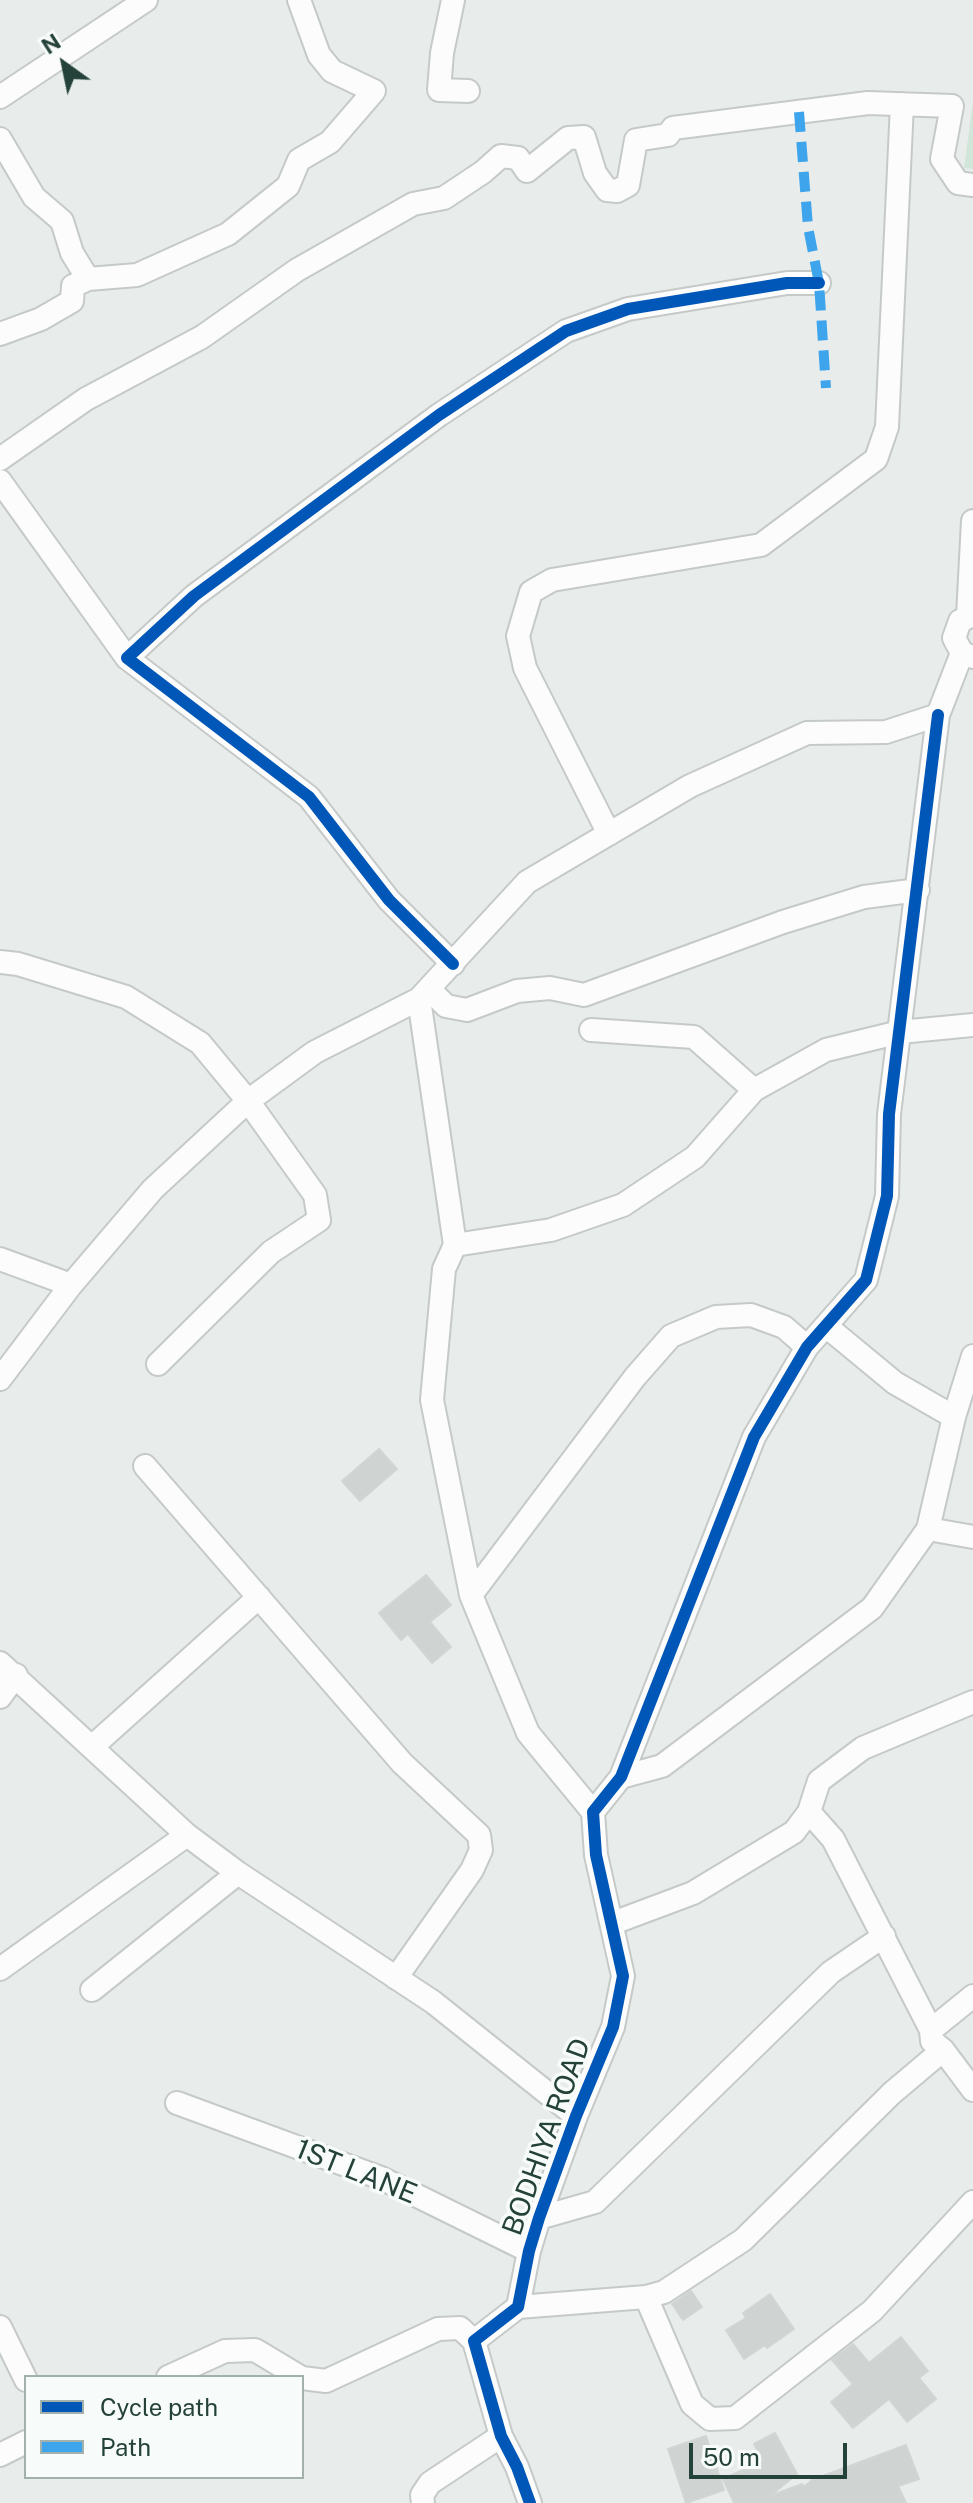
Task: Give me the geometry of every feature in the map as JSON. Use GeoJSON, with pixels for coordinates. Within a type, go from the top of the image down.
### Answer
{"type":"FeatureCollection","features":[{"type":"Feature","properties":{"kind":"street"},"geometry":{"type":"LineString","coordinates":[[0,97],[146,0]]}},
{"type":"Feature","properties":{"kind":"street"},"geometry":{"type":"LineString","coordinates":[[0,334],[41,319],[72,301],[73,286],[88,279],[137,275],[228,234],[288,186],[299,160],[330,142],[374,91],[332,71],[319,55],[299,0]]}},
{"type":"Feature","properties":{"kind":"street"},"geometry":{"type":"LineString","coordinates":[[453,0],[442,53],[439,90],[468,91]]}},
{"type":"Feature","properties":{"kind":"street"},"geometry":{"type":"LineString","coordinates":[[0,459],[86,399],[202,337],[297,270],[413,204],[444,198],[501,156],[518,158],[527,171],[568,138],[584,137],[595,173],[607,190],[617,191],[628,185],[636,140],[668,135],[673,128],[868,103],[952,106],[942,159],[958,183],[973,185]]}},
{"type":"Feature","properties":{"kind":"street"},"geometry":{"type":"LineString","coordinates":[[609,834],[525,668],[518,636],[531,592],[552,580],[761,545],[876,459],[887,427],[902,104]]}},
{"type":"Feature","properties":{"kind":"street"},"geometry":{"type":"LineString","coordinates":[[0,139],[34,197],[62,221],[72,253],[88,279]]}},
{"type":"Feature","properties":{"kind":"street"},"geometry":{"type":"LineString","coordinates":[[127,658],[206,587],[439,415],[566,331],[628,309],[787,283],[819,283]]}},
{"type":"Feature","properties":{"kind":"street"},"geometry":{"type":"LineString","coordinates":[[0,481],[127,658],[309,797],[389,900],[453,964]]}},
{"type":"Feature","properties":{"kind":"street"},"geometry":{"type":"LineString","coordinates":[[424,994],[455,1245],[444,1269],[432,1400],[471,1595],[528,1733],[593,1812],[621,1777],[754,1437],[807,1347],[866,1280],[887,1196],[889,1114],[938,715],[967,655],[954,638],[955,629],[970,616],[973,521]]}},
{"type":"Feature","properties":{"kind":"street"},"geometry":{"type":"LineString","coordinates":[[3,1370],[153,1189],[248,1101],[315,1052],[424,994],[527,882],[690,786],[807,733],[886,732],[938,715]]}},
{"type":"Feature","properties":{"kind":"street"},"geometry":{"type":"LineString","coordinates":[[424,994],[446,1006],[467,1010],[517,991],[550,988],[584,995],[783,922],[864,897],[918,890]]}},
{"type":"Feature","properties":{"kind":"street"},"geometry":{"type":"LineString","coordinates":[[0,962],[18,964],[126,997],[200,1043],[248,1101],[315,1195],[319,1220],[271,1252],[158,1364]]}},
{"type":"Feature","properties":{"kind":"street"},"geometry":{"type":"LineString","coordinates":[[455,1245],[551,1230],[623,1205],[695,1157],[754,1090],[826,1050],[900,1032],[973,1025]]}},
{"type":"Feature","properties":{"kind":"street"},"geometry":{"type":"LineString","coordinates":[[591,1030],[694,1037],[754,1090]]}},
{"type":"Feature","properties":{"kind":"street"},"geometry":{"type":"LineString","coordinates":[[0,1259],[71,1285]]}},
{"type":"Feature","properties":{"kind":"street"},"geometry":{"type":"LineString","coordinates":[[471,1595],[635,1377],[671,1336],[716,1317],[751,1315],[784,1327],[807,1347]]}},
{"type":"Feature","properties":{"kind":"street"},"geometry":{"type":"LineString","coordinates":[[826,1326],[895,1383],[954,1417]]}},
{"type":"Feature","properties":{"kind":"street"},"geometry":{"type":"LineString","coordinates":[[621,1777],[662,1766],[872,1608],[928,1529],[954,1417],[973,1356]]}},
{"type":"Feature","properties":{"kind":"street"},"geometry":{"type":"LineString","coordinates":[[145,1466],[402,1763],[479,1835],[481,1850],[472,1870],[396,1978]]}},
{"type":"Feature","properties":{"kind":"street"},"geometry":{"type":"LineString","coordinates":[[928,1529],[973,1537]]}},
{"type":"Feature","properties":{"kind":"street"},"geometry":{"type":"LineString","coordinates":[[93,1746],[259,1597]]}},
{"type":"Feature","properties":{"kind":"street"},"geometry":{"type":"LineString","coordinates":[[0,1697],[8,1669],[187,1835],[238,1873],[433,2002],[576,2116]]}},
{"type":"Feature","properties":{"kind":"street"},"geometry":{"type":"LineString","coordinates":[[613,1923],[693,1893],[794,1832],[809,1812],[819,1781],[863,1748],[973,1702]]}},
{"type":"Feature","properties":{"kind":"street","name":"BODHIYA ROAD"},"geometry":{"type":"LineString","coordinates":[[518,2307],[539,2218],[613,2027],[623,1976],[613,1923],[602,1890],[593,1812]]}},
{"type":"Feature","properties":{"kind":"street"},"geometry":{"type":"LineString","coordinates":[[809,1812],[833,1839],[931,2030],[932,2041],[943,2050],[973,2090]]}},
{"type":"Feature","properties":{"kind":"street"},"geometry":{"type":"LineString","coordinates":[[0,1969],[187,1835]]}},
{"type":"Feature","properties":{"kind":"street"},"geometry":{"type":"LineString","coordinates":[[92,1990],[238,1873]]}},
{"type":"Feature","properties":{"kind":"street"},"geometry":{"type":"LineString","coordinates":[[539,2218],[595,2202],[831,1972],[884,1936]]}},
{"type":"Feature","properties":{"kind":"street"},"geometry":{"type":"LineString","coordinates":[[931,2030],[973,1996]]}},
{"type":"Feature","properties":{"kind":"street"},"geometry":{"type":"LineString","coordinates":[[474,2341],[518,2307],[646,2297],[664,2292],[743,2240],[892,2093],[943,2050]]}},
{"type":"Feature","properties":{"kind":"street","name":"1ST LANE"},"geometry":{"type":"LineString","coordinates":[[177,2103],[381,2178],[529,2251]]}},
{"type":"Feature","properties":{"kind":"street"},"geometry":{"type":"LineString","coordinates":[[646,2297],[692,2404],[710,2419],[735,2418],[872,2311],[973,2202]]}},
{"type":"Feature","properties":{"kind":"street"},"geometry":{"type":"LineString","coordinates":[[0,2327],[24,2376]]}},
{"type":"Feature","properties":{"kind":"street"},"geometry":{"type":"LineString","coordinates":[[304,2378],[326,2381],[438,2329],[460,2328],[474,2341],[501,2436],[530,2503]]}},
{"type":"Feature","properties":{"kind":"street"},"geometry":{"type":"LineString","coordinates":[[172,2375],[225,2351],[255,2350],[296,2375]]}},
{"type":"Feature","properties":{"kind":"street"},"geometry":{"type":"LineString","coordinates":[[423,2503],[422,2495],[430,2483],[501,2436]]}},
{"type":"Feature","properties":{"kind":"street"},"geometry":{"type":"LineString","coordinates":[[0,2455],[24,2443]]}},
{"type":"Feature","properties":{"kind":"green space"},"geometry":{"type":"Polygon","coordinates":[[[973,101],[973,169],[964,168],[973,101]]]}},
{"type":"Feature","properties":{"kind":"building"},"geometry":{"type":"Polygon","coordinates":[[[379,1449],[397,1469],[360,1501],[342,1481],[379,1449]]]}},
{"type":"Feature","properties":{"kind":"building"},"geometry":{"type":"Polygon","coordinates":[[[426,1575],[451,1605],[430,1622],[451,1647],[432,1663],[408,1634],[401,1640],[379,1613],[426,1575]]]}},
{"type":"Feature","properties":{"kind":"building"},"geometry":{"type":"Polygon","coordinates":[[[691,2291],[702,2307],[683,2320],[672,2304],[691,2291]]]}},
{"type":"Feature","properties":{"kind":"building"},"geometry":{"type":"Polygon","coordinates":[[[770,2294],[794,2329],[767,2348],[765,2345],[744,2359],[726,2330],[746,2318],[743,2313],[770,2294]]]}},
{"type":"Feature","properties":{"kind":"building"},"geometry":{"type":"Polygon","coordinates":[[[901,2337],[928,2371],[919,2378],[936,2399],[907,2422],[889,2399],[853,2428],[831,2402],[853,2384],[832,2360],[853,2344],[869,2363],[901,2337]]]}},
{"type":"Feature","properties":{"kind":"building"},"geometry":{"type":"Polygon","coordinates":[[[775,2433],[797,2474],[770,2496],[802,2484],[804,2487],[812,2480],[906,2445],[919,2479],[898,2486],[906,2503],[734,2503],[723,2479],[763,2461],[754,2444],[775,2433]]]}},
{"type":"Feature","properties":{"kind":"building"},"geometry":{"type":"Polygon","coordinates":[[[706,2436],[724,2490],[686,2503],[668,2449],[706,2436]]]}},
{"type":"Feature","properties":{"kind":"marked path"},"geometry":{"type":"LineString","coordinates":[[799,112],[808,227],[819,283],[826,388]]}},
{"type":"Feature","properties":{"kind":"cycle path"},"geometry":{"type":"LineString","coordinates":[[453,964],[389,900],[309,797],[127,658],[194,596],[439,415],[566,331],[628,309],[787,283],[819,283]]}},
{"type":"Feature","properties":{"kind":"cycle path"},"geometry":{"type":"LineString","coordinates":[[530,2503],[501,2436],[474,2341],[518,2307],[539,2218],[613,2027],[623,1976],[596,1855],[593,1812],[621,1777],[754,1437],[807,1347],[866,1280],[887,1196],[889,1114],[938,715]]}}]}
